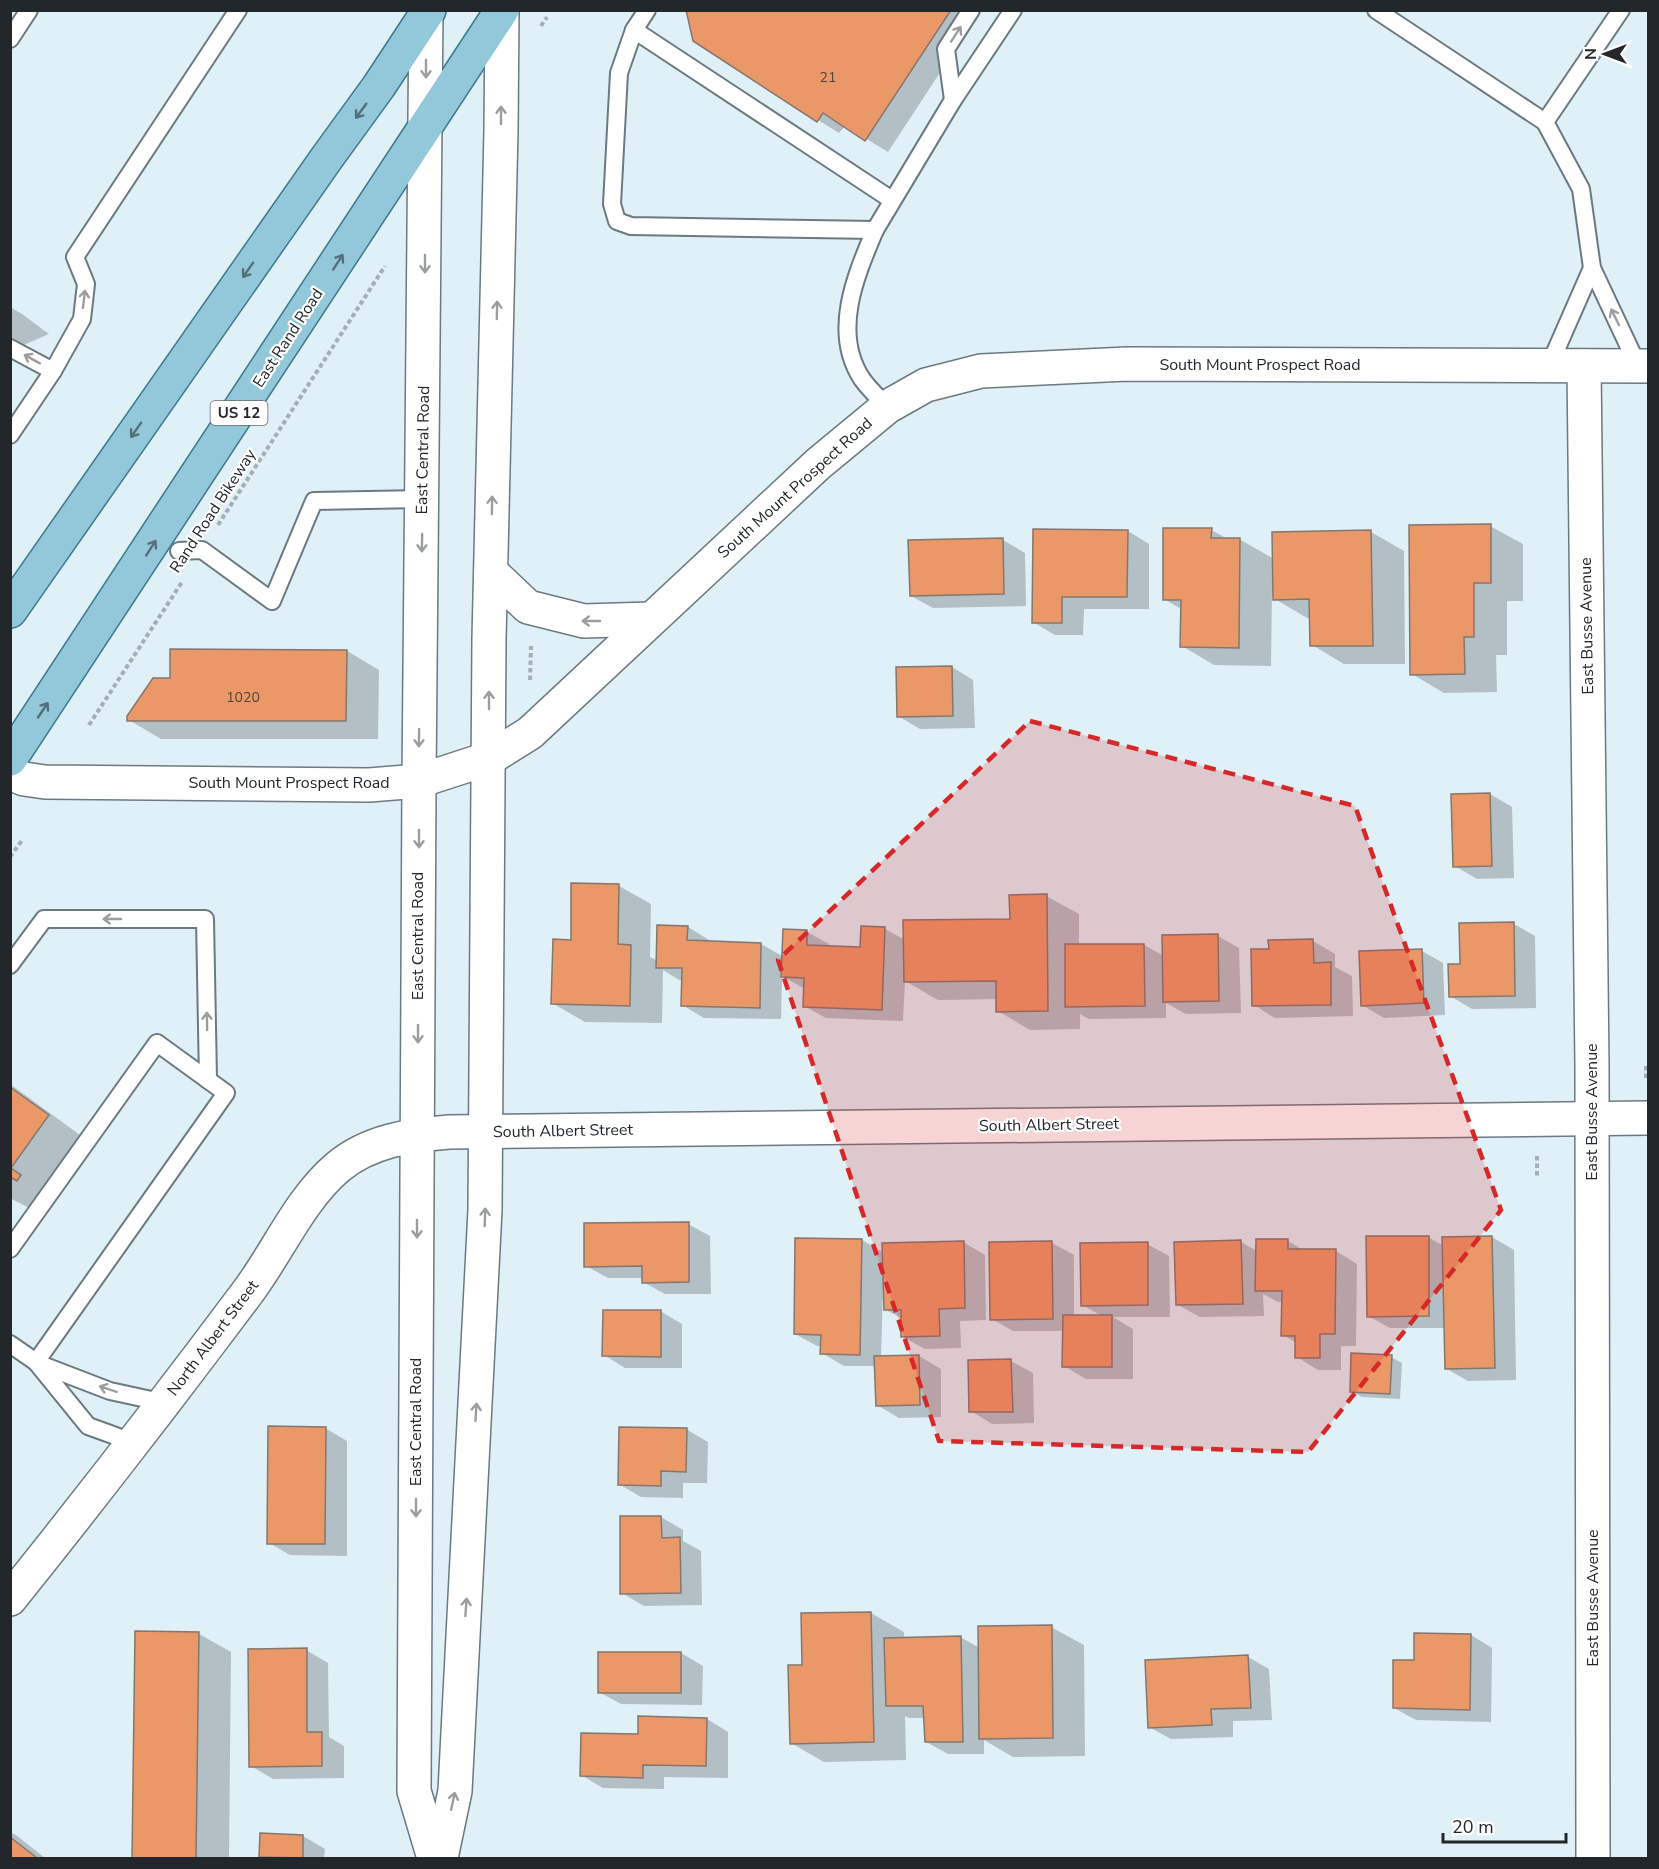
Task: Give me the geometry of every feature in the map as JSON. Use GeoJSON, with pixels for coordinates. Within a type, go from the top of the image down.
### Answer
{"type":"FeatureCollection","features":[{"type":"Feature","properties":{"kind":"main road","name":"East Rand Road"},"geometry":{"type":"LineString","coordinates":[[10,759],[502,11]]}},
{"type":"Feature","properties":{"kind":"main road"},"geometry":{"type":"LineString","coordinates":[[441,1858],[455,1791],[484,1234],[489,639],[502,11]]}},
{"type":"Feature","properties":{"kind":"main road"},"geometry":{"type":"LineString","coordinates":[[10,611],[379,86],[427,12]]}},
{"type":"Feature","properties":{"kind":"main road","name":"East Central Road"},"geometry":{"type":"LineString","coordinates":[[427,12],[419,781],[433,1133],[414,1791],[434,1858]]}},
{"type":"Feature","properties":{"kind":"main road","name":"South Mount Prospect Road"},"geometry":{"type":"LineString","coordinates":[[10,773],[24,779],[45,782],[369,785],[419,781],[489,758],[530,733],[818,464],[887,407],[926,386],[981,371],[1127,364],[1643,366]]}},
{"type":"Feature","properties":{"kind":"main road","name":"East Busse Avenue"},"geometry":{"type":"LineString","coordinates":[[1584,366],[1592,1119],[1593,1858]]}},
{"type":"Feature","properties":{"kind":"main road"},"geometry":{"type":"LineString","coordinates":[[491,573],[528,607],[584,621],[650,619]]}},
{"type":"Feature","properties":{"kind":"main road","name":"South Albert Street"},"geometry":{"type":"LineString","coordinates":[[433,1133],[1648,1118]]}},
{"type":"Feature","properties":{"kind":"main road","name":"North Albert Street"},"geometry":{"type":"LineString","coordinates":[[10,1599],[165,1404],[251,1287],[307,1203],[328,1176],[352,1156],[368,1149],[393,1139],[433,1133]]}},
{"type":"Feature","properties":{"kind":"lane"},"geometry":{"type":"LineString","coordinates":[[10,39],[29,10]]}},
{"type":"Feature","properties":{"kind":"lane"},"geometry":{"type":"LineString","coordinates":[[10,435],[53,371],[82,319],[86,284],[75,257],[238,10]]}},
{"type":"Feature","properties":{"kind":"lane"},"geometry":{"type":"LineString","coordinates":[[647,10],[634,30],[624,55],[617,90],[612,204],[617,221],[631,226],[875,230]]}},
{"type":"Feature","properties":{"kind":"lane"},"geometry":{"type":"LineString","coordinates":[[953,100],[946,49],[971,10]]}},
{"type":"Feature","properties":{"kind":"lane"},"geometry":{"type":"LineString","coordinates":[[887,407],[862,378],[850,348],[848,312],[857,272],[875,230],[892,200],[953,100],[1013,10]]}},
{"type":"Feature","properties":{"kind":"lane"},"geometry":{"type":"LineString","coordinates":[[1545,122],[1621,10]]}},
{"type":"Feature","properties":{"kind":"lane"},"geometry":{"type":"LineString","coordinates":[[1381,12],[1545,122],[1581,189],[1592,268],[1643,366]]}},
{"type":"Feature","properties":{"kind":"lane"},"geometry":{"type":"LineString","coordinates":[[634,30],[892,200]]}},
{"type":"Feature","properties":{"kind":"lane"},"geometry":{"type":"LineString","coordinates":[[1549,366],[1592,268]]}},
{"type":"Feature","properties":{"kind":"lane"},"geometry":{"type":"LineString","coordinates":[[10,348],[53,371]]}},
{"type":"Feature","properties":{"kind":"lane"},"geometry":{"type":"LineString","coordinates":[[179,551],[202,550],[272,601],[314,501],[422,499]]}},
{"type":"Feature","properties":{"kind":"lane"},"geometry":{"type":"LineString","coordinates":[[10,966],[44,919],[205,919],[208,1080]]}},
{"type":"Feature","properties":{"kind":"lane"},"geometry":{"type":"LineString","coordinates":[[10,1249],[157,1043],[226,1094],[36,1362]]}},
{"type":"Feature","properties":{"kind":"lane"},"geometry":{"type":"LineString","coordinates":[[10,1344],[36,1362],[110,1391],[165,1404]]}},
{"type":"Feature","properties":{"kind":"lane"},"geometry":{"type":"LineString","coordinates":[[36,1362],[88,1426],[135,1443]]}},
{"type":"Feature","properties":{"kind":"path","name":"Rand Road Bikeway"},"geometry":{"type":"LineString","coordinates":[[89,726],[390,258]]}},
{"type":"Feature","properties":{"kind":"path"},"geometry":{"type":"LineString","coordinates":[[530,680],[531,646]]}},
{"type":"Feature","properties":{"kind":"path"},"geometry":{"type":"LineString","coordinates":[[10,857],[23,839]]}},
{"type":"Feature","properties":{"kind":"path"},"geometry":{"type":"LineString","coordinates":[[1537,1150],[1537,1176]]}},
{"type":"Feature","properties":{"kind":"highlighted area"},"geometry":{"type":"Polygon","coordinates":[[[1030,721],[1355,806],[1501,1210],[1308,1452],[939,1441],[778,960],[1030,721]]]}},
{"type":"Feature","properties":{"kind":"building"},"geometry":{"type":"Polygon","coordinates":[[[686,10],[951,10],[865,141],[823,113],[817,122],[693,41],[686,10]]]}},
{"type":"Feature","properties":{"kind":"building"},"geometry":{"type":"Polygon","coordinates":[[[1491,524],[1491,583],[1474,583],[1474,637],[1464,637],[1465,674],[1410,675],[1409,525],[1491,524]]]}},
{"type":"Feature","properties":{"kind":"building"},"geometry":{"type":"Polygon","coordinates":[[[1163,528],[1212,528],[1211,538],[1240,538],[1239,648],[1180,647],[1181,600],[1163,600],[1163,528]]]}},
{"type":"Feature","properties":{"kind":"building"},"geometry":{"type":"Polygon","coordinates":[[[1033,529],[1128,530],[1127,597],[1062,597],[1062,623],[1032,623],[1033,529]]]}},
{"type":"Feature","properties":{"kind":"building"},"geometry":{"type":"Polygon","coordinates":[[[1371,530],[1373,646],[1310,646],[1309,599],[1273,600],[1272,532],[1371,530]]]}},
{"type":"Feature","properties":{"kind":"building"},"geometry":{"type":"Polygon","coordinates":[[[1003,538],[1004,594],[910,596],[908,540],[1003,538]]]}},
{"type":"Feature","properties":{"kind":"building"},"geometry":{"type":"Polygon","coordinates":[[[170,649],[347,650],[346,721],[127,721],[127,716],[153,678],[170,678],[170,649]]]}},
{"type":"Feature","properties":{"kind":"building"},"geometry":{"type":"Polygon","coordinates":[[[952,666],[953,716],[897,717],[896,667],[952,666]]]}},
{"type":"Feature","properties":{"kind":"building"},"geometry":{"type":"Polygon","coordinates":[[[1490,793],[1492,866],[1453,867],[1451,794],[1490,793]]]}},
{"type":"Feature","properties":{"kind":"building"},"geometry":{"type":"Polygon","coordinates":[[[571,883],[619,884],[618,944],[631,945],[630,1006],[551,1004],[553,939],[571,940],[571,883]]]}},
{"type":"Feature","properties":{"kind":"building"},"geometry":{"type":"Polygon","coordinates":[[[1047,894],[1048,1011],[996,1012],[996,981],[904,982],[903,920],[1010,919],[1009,895],[1047,894]]]}},
{"type":"Feature","properties":{"kind":"building"},"geometry":{"type":"Polygon","coordinates":[[[1514,922],[1515,996],[1449,997],[1448,964],[1460,964],[1459,923],[1514,922]]]}},
{"type":"Feature","properties":{"kind":"building"},"geometry":{"type":"Polygon","coordinates":[[[657,925],[688,926],[687,940],[761,943],[760,1008],[681,1006],[682,968],[656,968],[657,925]]]}},
{"type":"Feature","properties":{"kind":"building"},"geometry":{"type":"Polygon","coordinates":[[[861,926],[885,927],[882,1010],[803,1007],[804,978],[781,977],[783,929],[807,930],[807,945],[860,947],[861,926]]]}},
{"type":"Feature","properties":{"kind":"building"},"geometry":{"type":"Polygon","coordinates":[[[1218,934],[1219,1001],[1163,1002],[1162,935],[1218,934]]]}},
{"type":"Feature","properties":{"kind":"building"},"geometry":{"type":"Polygon","coordinates":[[[1313,939],[1314,963],[1331,962],[1331,1005],[1252,1006],[1251,949],[1269,949],[1268,940],[1313,939]]]}},
{"type":"Feature","properties":{"kind":"building"},"geometry":{"type":"Polygon","coordinates":[[[1065,944],[1144,944],[1145,1006],[1065,1007],[1065,944]]]}},
{"type":"Feature","properties":{"kind":"building"},"geometry":{"type":"Polygon","coordinates":[[[1422,949],[1424,1003],[1361,1006],[1359,951],[1422,949]]]}},
{"type":"Feature","properties":{"kind":"building"},"geometry":{"type":"Polygon","coordinates":[[[10,1087],[49,1115],[11,1168],[21,1175],[17,1181],[10,1177],[10,1087]]]}},
{"type":"Feature","properties":{"kind":"building"},"geometry":{"type":"Polygon","coordinates":[[[689,1222],[689,1282],[642,1283],[642,1266],[584,1267],[584,1223],[689,1222]]]}},
{"type":"Feature","properties":{"kind":"building"},"geometry":{"type":"Polygon","coordinates":[[[1366,1236],[1429,1236],[1429,1316],[1367,1317],[1366,1236]]]}},
{"type":"Feature","properties":{"kind":"building"},"geometry":{"type":"Polygon","coordinates":[[[1492,1236],[1495,1368],[1445,1369],[1442,1237],[1492,1236]]]}},
{"type":"Feature","properties":{"kind":"building"},"geometry":{"type":"Polygon","coordinates":[[[795,1238],[862,1239],[860,1355],[820,1354],[821,1335],[794,1334],[795,1238]]]}},
{"type":"Feature","properties":{"kind":"building"},"geometry":{"type":"Polygon","coordinates":[[[1256,1239],[1288,1239],[1288,1249],[1336,1249],[1335,1334],[1320,1334],[1320,1358],[1295,1358],[1295,1336],[1281,1336],[1282,1291],[1255,1291],[1256,1239]]]}},
{"type":"Feature","properties":{"kind":"building"},"geometry":{"type":"Polygon","coordinates":[[[1241,1240],[1243,1304],[1176,1305],[1174,1242],[1241,1240]]]}},
{"type":"Feature","properties":{"kind":"building"},"geometry":{"type":"Polygon","coordinates":[[[964,1241],[965,1308],[939,1309],[940,1336],[901,1337],[901,1310],[884,1310],[882,1243],[964,1241]]]}},
{"type":"Feature","properties":{"kind":"building"},"geometry":{"type":"Polygon","coordinates":[[[1052,1241],[1053,1319],[990,1320],[989,1242],[1052,1241]]]}},
{"type":"Feature","properties":{"kind":"building"},"geometry":{"type":"Polygon","coordinates":[[[1148,1242],[1148,1305],[1081,1306],[1080,1243],[1148,1242]]]}},
{"type":"Feature","properties":{"kind":"building"},"geometry":{"type":"Polygon","coordinates":[[[603,1310],[661,1310],[661,1357],[602,1356],[603,1310]]]}},
{"type":"Feature","properties":{"kind":"building"},"geometry":{"type":"Polygon","coordinates":[[[1063,1315],[1112,1315],[1112,1367],[1062,1367],[1063,1315]]]}},
{"type":"Feature","properties":{"kind":"building"},"geometry":{"type":"Polygon","coordinates":[[[1351,1353],[1392,1355],[1390,1394],[1350,1392],[1351,1353]]]}},
{"type":"Feature","properties":{"kind":"building"},"geometry":{"type":"Polygon","coordinates":[[[919,1355],[920,1405],[876,1406],[874,1356],[919,1355]]]}},
{"type":"Feature","properties":{"kind":"building"},"geometry":{"type":"Polygon","coordinates":[[[1011,1359],[1013,1412],[969,1412],[968,1360],[1011,1359]]]}},
{"type":"Feature","properties":{"kind":"building"},"geometry":{"type":"Polygon","coordinates":[[[268,1426],[326,1427],[325,1544],[267,1544],[268,1426]]]}},
{"type":"Feature","properties":{"kind":"building"},"geometry":{"type":"Polygon","coordinates":[[[619,1427],[687,1428],[686,1472],[661,1471],[661,1486],[618,1485],[619,1427]]]}},
{"type":"Feature","properties":{"kind":"building"},"geometry":{"type":"Polygon","coordinates":[[[620,1516],[661,1516],[662,1538],[680,1537],[681,1593],[620,1594],[620,1516]]]}},
{"type":"Feature","properties":{"kind":"building"},"geometry":{"type":"Polygon","coordinates":[[[871,1612],[874,1742],[790,1744],[788,1665],[802,1665],[801,1613],[871,1612]]]}},
{"type":"Feature","properties":{"kind":"building"},"geometry":{"type":"Polygon","coordinates":[[[1052,1625],[1053,1738],[979,1739],[978,1626],[1052,1625]]]}},
{"type":"Feature","properties":{"kind":"building"},"geometry":{"type":"Polygon","coordinates":[[[135,1631],[199,1632],[196,1858],[132,1858],[135,1631]]]}},
{"type":"Feature","properties":{"kind":"building"},"geometry":{"type":"Polygon","coordinates":[[[1414,1633],[1471,1634],[1470,1710],[1393,1708],[1393,1660],[1414,1660],[1414,1633]]]}},
{"type":"Feature","properties":{"kind":"building"},"geometry":{"type":"Polygon","coordinates":[[[961,1636],[963,1742],[925,1742],[923,1706],[886,1706],[884,1638],[961,1636]]]}},
{"type":"Feature","properties":{"kind":"building"},"geometry":{"type":"Polygon","coordinates":[[[307,1648],[307,1732],[322,1732],[322,1766],[249,1767],[248,1649],[307,1648]]]}},
{"type":"Feature","properties":{"kind":"building"},"geometry":{"type":"Polygon","coordinates":[[[598,1652],[681,1652],[681,1693],[598,1693],[598,1652]]]}},
{"type":"Feature","properties":{"kind":"building"},"geometry":{"type":"Polygon","coordinates":[[[1248,1655],[1251,1708],[1211,1709],[1212,1725],[1148,1728],[1145,1660],[1248,1655]]]}},
{"type":"Feature","properties":{"kind":"building"},"geometry":{"type":"Polygon","coordinates":[[[638,1716],[707,1718],[706,1766],[643,1765],[643,1778],[580,1776],[581,1733],[638,1734],[638,1716]]]}},
{"type":"Feature","properties":{"kind":"building"},"geometry":{"type":"Polygon","coordinates":[[[260,1833],[303,1835],[303,1858],[259,1857],[260,1833]]]}},
{"type":"Feature","properties":{"kind":"building"},"geometry":{"type":"Polygon","coordinates":[[[10,1837],[37,1858],[10,1858],[10,1837]]]}}]}
